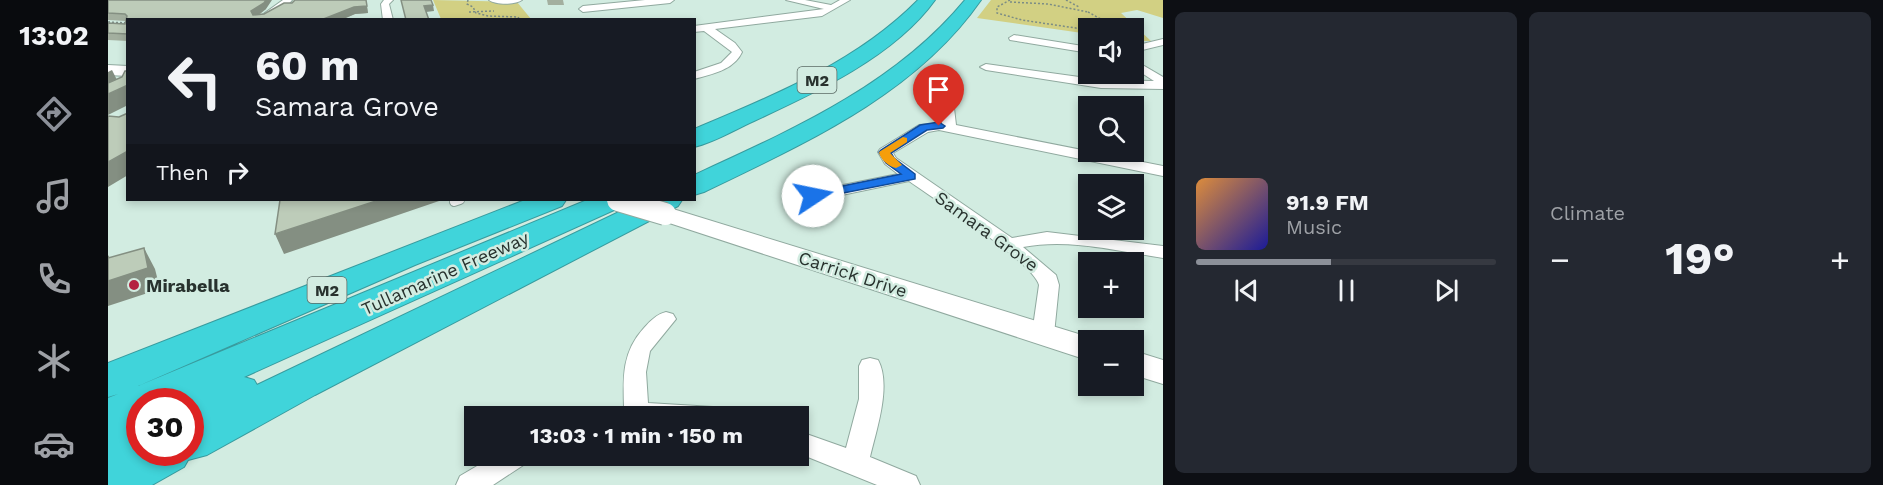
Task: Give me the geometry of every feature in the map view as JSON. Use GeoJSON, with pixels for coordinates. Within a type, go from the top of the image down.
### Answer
{"type":"FeatureCollection","features":[{"type":"Feature","properties":{"kind":"highway","name":"M2"},"geometry":{"type":"LineString","coordinates":[[696,138],[784,97],[854,59],[893,32],[927,0]]}},
{"type":"Feature","properties":{"kind":"highway","name":"M2"},"geometry":{"type":"LineString","coordinates":[[696,161],[799,113],[862,75],[916,32],[946,0]]}},
{"type":"Feature","properties":{"kind":"highway"},"geometry":{"type":"LineString","coordinates":[[862,75],[920,37],[960,0]]}},
{"type":"Feature","properties":{"kind":"highway"},"geometry":{"type":"LineString","coordinates":[[696,185],[775,147],[867,96],[938,43],[955,25],[973,0]]}},
{"type":"Feature","properties":{"kind":"highway","name":"Tullamarine Freeway"},"geometry":{"type":"LineString","coordinates":[[108,381],[403,258],[548,201]]}},
{"type":"Feature","properties":{"kind":"highway"},"geometry":{"type":"LineString","coordinates":[[204,407],[611,210],[666,207]]}},
{"type":"Feature","properties":{"kind":"highway"},"geometry":{"type":"LineString","coordinates":[[204,433],[611,210]]}},
{"type":"Feature","properties":{"kind":"highway","name":"Tullamarine Freeway"},"geometry":{"type":"LineString","coordinates":[[179,388],[611,210]]}},
{"type":"Feature","properties":{"kind":"highway"},"geometry":{"type":"LineString","coordinates":[[108,373],[403,258]]}},
{"type":"Feature","properties":{"kind":"highway"},"geometry":{"type":"LineString","coordinates":[[108,418],[126,410]]}},
{"type":"Feature","properties":{"kind":"highway"},"geometry":{"type":"LineString","coordinates":[[108,452],[126,444]]}},
{"type":"Feature","properties":{"kind":"highway"},"geometry":{"type":"LineString","coordinates":[[108,484],[142,466]]}},
{"type":"Feature","properties":{"kind":"street"},"geometry":{"type":"LineString","coordinates":[[262,18],[283,6],[288,0]]}},
{"type":"Feature","properties":{"kind":"street"},"geometry":{"type":"LineString","coordinates":[[388,18],[386,4],[389,0]]}},
{"type":"Feature","properties":{"kind":"street"},"geometry":{"type":"LineString","coordinates":[[493,0],[518,0]]}},
{"type":"Feature","properties":{"kind":"street"},"geometry":{"type":"LineString","coordinates":[[581,4],[670,0]]}},
{"type":"Feature","properties":{"kind":"street"},"geometry":{"type":"LineString","coordinates":[[790,0],[833,8]]}},
{"type":"Feature","properties":{"kind":"street"},"geometry":{"type":"LineString","coordinates":[[700,28],[822,13],[846,0]]}},
{"type":"Feature","properties":{"kind":"street"},"geometry":{"type":"LineString","coordinates":[[786,18],[799,25]]}},
{"type":"Feature","properties":{"kind":"street"},"geometry":{"type":"LineString","coordinates":[[696,75],[730,63],[737,52],[731,45],[700,28]]}},
{"type":"Feature","properties":{"kind":"street"},"geometry":{"type":"LineString","coordinates":[[1014,38],[1078,48]]}},
{"type":"Feature","properties":{"kind":"street"},"geometry":{"type":"LineString","coordinates":[[1144,47],[1163,42]]}},
{"type":"Feature","properties":{"kind":"street"},"geometry":{"type":"LineString","coordinates":[[986,67],[1101,84],[1163,84]]}},
{"type":"Feature","properties":{"kind":"street"},"geometry":{"type":"LineString","coordinates":[[108,70],[126,71]]}},
{"type":"Feature","properties":{"kind":"street"},"geometry":{"type":"LineString","coordinates":[[1144,70],[1163,84]]}},
{"type":"Feature","properties":{"kind":"street"},"geometry":{"type":"LineString","coordinates":[[949,127],[948,108],[952,101]]}},
{"type":"Feature","properties":{"kind":"street","name":"Samara Grove"},"geometry":{"type":"LineString","coordinates":[[1043,334],[1050,285],[1046,275],[1009,244],[890,161],[885,152],[924,128],[949,127],[1078,150]]}},
{"type":"Feature","properties":{"kind":"street","name":"Samara Grove"},"geometry":{"type":"LineString","coordinates":[[1131,162],[1163,171]]}},
{"type":"Feature","properties":{"kind":"street"},"geometry":{"type":"LineString","coordinates":[[813,196],[911,176]]}},
{"type":"Feature","properties":{"kind":"street","name":"Carrick Drive"},"geometry":{"type":"LineString","coordinates":[[666,207],[1078,345]]}},
{"type":"Feature","properties":{"kind":"street"},"geometry":{"type":"LineString","coordinates":[[1009,244],[1047,237],[1163,252]]}},
{"type":"Feature","properties":{"kind":"street"},"geometry":{"type":"LineString","coordinates":[[632,406],[637,351],[646,337],[666,319]]}},
{"type":"Feature","properties":{"kind":"street"},"geometry":{"type":"LineString","coordinates":[[855,463],[871,399],[870,366]]}},
{"type":"Feature","properties":{"kind":"street"},"geometry":{"type":"LineString","coordinates":[[1144,366],[1163,372]]}},
{"type":"Feature","properties":{"kind":"street"},"geometry":{"type":"LineString","coordinates":[[809,446],[906,485]]}},
{"type":"Feature","properties":{"kind":"street"},"geometry":{"type":"LineString","coordinates":[[470,485],[500,466]]}},
{"type":"Feature","properties":{"kind":"path"},"geometry":{"type":"LineString","coordinates":[[468,0],[466,3],[472,6],[476,13]]}},
{"type":"Feature","properties":{"kind":"path"},"geometry":{"type":"LineString","coordinates":[[1010,0],[997,7],[997,13],[1022,20],[1078,28]]}},
{"type":"Feature","properties":{"kind":"path"},"geometry":{"type":"LineString","coordinates":[[1066,0],[1100,18]]}},
{"type":"Feature","properties":{"kind":"path"},"geometry":{"type":"LineString","coordinates":[[1006,2],[1048,3],[1088,12]]}},
{"type":"Feature","properties":{"kind":"path"},"geometry":{"type":"LineString","coordinates":[[476,13],[499,10]]}},
{"type":"Feature","properties":{"kind":"path"},"geometry":{"type":"LineString","coordinates":[[469,12],[519,18]]}},
{"type":"Feature","properties":{"kind":"path"},"geometry":{"type":"LineString","coordinates":[[108,22],[126,23]]}},
{"type":"Feature","properties":{"kind":"shaded area"},"geometry":{"type":"Polygon","coordinates":[[[433,0],[517,2],[530,18],[441,18],[433,0]]]}},
{"type":"Feature","properties":{"kind":"shaded area"},"geometry":{"type":"Polygon","coordinates":[[[991,0],[1163,0],[1163,18],[1137,10],[1121,13],[1126,18],[1078,18],[1078,32],[977,18],[991,0]]]}},
{"type":"Feature","properties":{"kind":"shaded area"},"geometry":{"type":"Polygon","coordinates":[[[1144,34],[1151,41],[1144,41],[1144,34]]]}},
{"type":"Feature","properties":{"kind":"building"},"geometry":{"type":"Polygon","coordinates":[[[108,0],[266,0],[251,11],[253,15],[264,14],[295,0],[366,0],[367,6],[354,7],[326,18],[126,18],[125,14],[108,13],[108,0]]]}},
{"type":"Feature","properties":{"kind":"building"},"geometry":{"type":"Polygon","coordinates":[[[401,0],[431,0],[433,5],[424,6],[428,18],[406,18],[401,0]]]}},
{"type":"Feature","properties":{"kind":"building"},"geometry":{"type":"Polygon","coordinates":[[[126,20],[126,34],[108,33],[108,23],[125,24],[126,20]]]}},
{"type":"Feature","properties":{"kind":"building"},"geometry":{"type":"Polygon","coordinates":[[[126,71],[126,86],[108,94],[108,83],[122,77],[126,71]]]}},
{"type":"Feature","properties":{"kind":"building"},"geometry":{"type":"Polygon","coordinates":[[[126,114],[126,152],[108,162],[108,116],[119,117],[126,114]]]}},
{"type":"Feature","properties":{"kind":"building"},"geometry":{"type":"Polygon","coordinates":[[[280,201],[376,201],[275,234],[280,201]]]}},
{"type":"Feature","properties":{"kind":"building"},"geometry":{"type":"Polygon","coordinates":[[[144,248],[148,268],[108,281],[108,258],[144,248]]]}},
{"type":"Feature","properties":{"kind":"slow traffic"},"geometry":{"type":"LineString","coordinates":[[896,165],[890,161],[885,152],[903,140]]}},
{"type":"Feature","properties":{"kind":"place","name":"Mirabella"},"geometry":{"type":"Point","coordinates":[134,285]}},
{"type":"Feature","properties":{"kind":"route"},"geometry":{"type":"LineString","coordinates":[[813,196],[911,176],[890,161],[885,152],[924,128],[939,126]]}}]}
